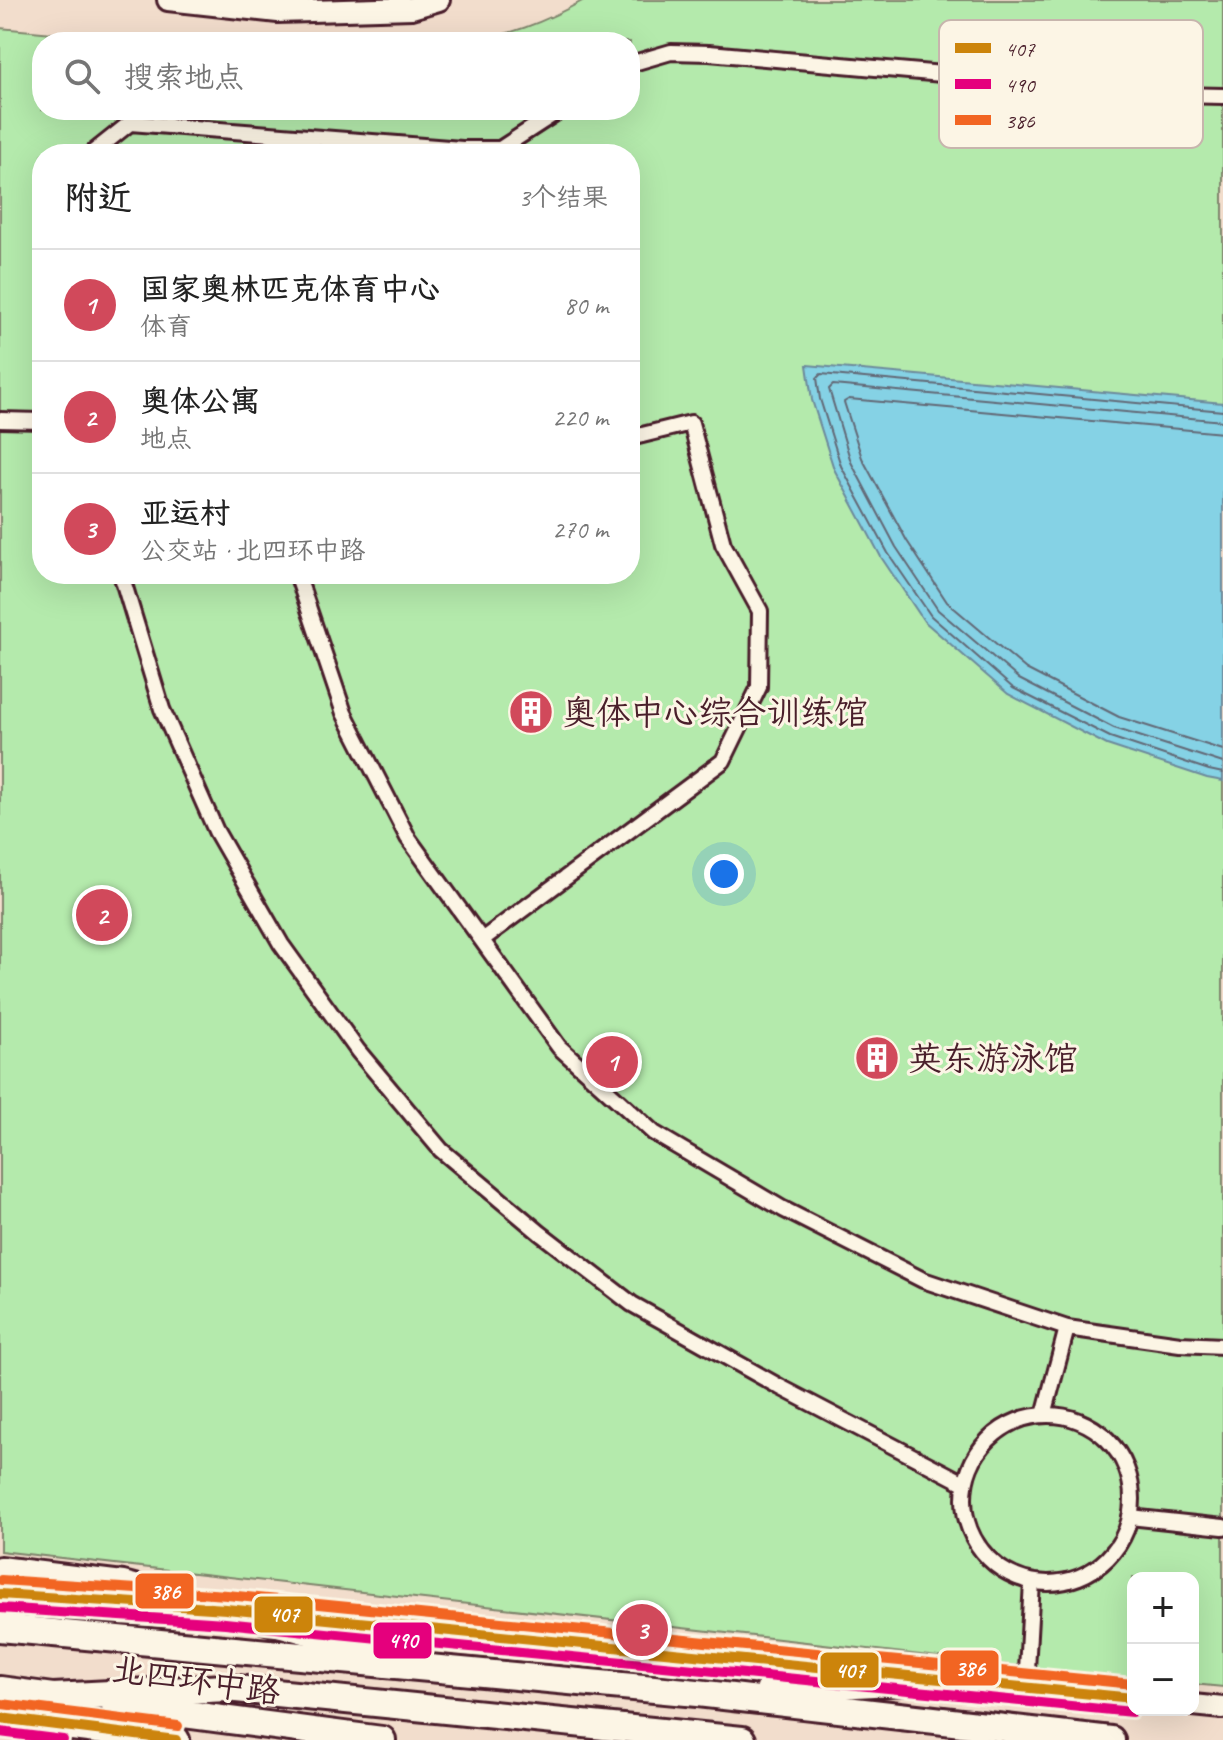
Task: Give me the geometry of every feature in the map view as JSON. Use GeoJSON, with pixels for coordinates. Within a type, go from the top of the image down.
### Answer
{"type":"FeatureCollection","features":[{"type":"Feature","properties":{"kind":"highway"},"geometry":{"type":"LineString","coordinates":[[0,1594],[226,1609],[463,1673]]}},
{"type":"Feature","properties":{"kind":"highway","name":"北四环中路"},"geometry":{"type":"LineString","coordinates":[[0,1628],[697,1693],[1111,1740]]}},
{"type":"Feature","properties":{"kind":"highway"},"geometry":{"type":"LineString","coordinates":[[697,1693],[942,1679]]}},
{"type":"Feature","properties":{"kind":"highway"},"geometry":{"type":"LineString","coordinates":[[53,1697],[226,1688],[742,1740]]}},
{"type":"Feature","properties":{"kind":"highway","name":"北四环中路"},"geometry":{"type":"LineString","coordinates":[[0,1690],[382,1740]]}},
{"type":"Feature","properties":{"kind":"highway"},"geometry":{"type":"LineString","coordinates":[[6,1718],[176,1740]]}},
{"type":"Feature","properties":{"kind":"highway"},"geometry":{"type":"LineString","coordinates":[[247,1740],[321,1733]]}},
{"type":"Feature","properties":{"kind":"street"},"geometry":{"type":"LineString","coordinates":[[168,0],[278,12],[412,8],[439,0]]}},
{"type":"Feature","properties":{"kind":"street"},"geometry":{"type":"LineString","coordinates":[[640,61],[671,52],[709,53],[939,74]]}},
{"type":"Feature","properties":{"kind":"street"},"geometry":{"type":"LineString","coordinates":[[1203,96],[1223,96]]}},
{"type":"Feature","properties":{"kind":"street"},"geometry":{"type":"LineString","coordinates":[[508,144],[545,120]]}},
{"type":"Feature","properties":{"kind":"street"},"geometry":{"type":"LineString","coordinates":[[104,144],[130,123],[398,144]]}},
{"type":"Feature","properties":{"kind":"street"},"geometry":{"type":"LineString","coordinates":[[1,424],[32,422]]}},
{"type":"Feature","properties":{"kind":"street"},"geometry":{"type":"LineString","coordinates":[[483,939],[723,761],[759,687],[760,611],[723,544],[691,423],[640,436]]}},
{"type":"Feature","properties":{"kind":"street"},"geometry":{"type":"LineString","coordinates":[[124,584],[162,709],[216,831],[281,944],[358,1051],[441,1150],[540,1233],[632,1304],[780,1387],[964,1483]]}},
{"type":"Feature","properties":{"kind":"street"},"geometry":{"type":"LineString","coordinates":[[300,584],[344,713],[408,838],[559,1047],[654,1133],[783,1209],[923,1280],[1067,1328],[1180,1344],[1223,1346]]}},
{"type":"Feature","properties":{"kind":"street"},"geometry":{"type":"LineString","coordinates":[[1044,1415],[1067,1328]]}},
{"type":"Feature","properties":{"kind":"street"},"geometry":{"type":"LineString","coordinates":[[1044,1415],[1069,1417],[1093,1428],[1112,1445],[1126,1466],[1132,1491],[1130,1517],[1121,1541],[1105,1561],[1083,1576],[1058,1583],[1032,1582],[1007,1573],[986,1556],[971,1535],[964,1509],[964,1483],[974,1457],[992,1435],[1016,1421],[1044,1415]]}},
{"type":"Feature","properties":{"kind":"street"},"geometry":{"type":"LineString","coordinates":[[1130,1517],[1223,1527]]}},
{"type":"Feature","properties":{"kind":"street"},"geometry":{"type":"LineString","coordinates":[[0,1567],[123,1582],[226,1609],[1127,1697]]}},
{"type":"Feature","properties":{"kind":"street"},"geometry":{"type":"LineString","coordinates":[[1026,1687],[1032,1582]]}},
{"type":"Feature","properties":{"kind":"street"},"geometry":{"type":"LineString","coordinates":[[1199,1706],[1223,1708]]}},
{"type":"Feature","properties":{"kind":"green space"},"geometry":{"type":"Polygon","coordinates":[[[584,0],[1223,0],[1223,1687],[1199,1685],[1199,1572],[1127,1572],[1127,1678],[0,1551],[0,28],[43,32],[32,32],[32,120],[640,120],[640,32],[510,32],[540,22],[584,0]]]}},
{"type":"Feature","properties":{"kind":"water"},"geometry":{"type":"Polygon","coordinates":[[[807,365],[1223,403],[1223,781],[1107,745],[1008,694],[924,621],[881,557],[834,469],[812,400],[807,365]]]}},
{"type":"Feature","properties":{"kind":"transit line","name":"386"},"geometry":{"type":"LineString","coordinates":[[1,1580],[227,1595],[1127,1683]]}},
{"type":"Feature","properties":{"kind":"transit line","name":"407"},"geometry":{"type":"LineString","coordinates":[[0,1594],[226,1609],[1127,1697]]}},
{"type":"Feature","properties":{"kind":"transit line","name":"490"},"geometry":{"type":"LineString","coordinates":[[0,1608],[225,1623],[1127,1712]]}},
{"type":"Feature","properties":{"kind":"transit line","name":"386"},"geometry":{"type":"LineString","coordinates":[[2,1704],[178,1726]]}},
{"type":"Feature","properties":{"kind":"transit line","name":"407"},"geometry":{"type":"LineString","coordinates":[[0,1718],[176,1740]]}},
{"type":"Feature","properties":{"kind":"transit line","name":"490"},"geometry":{"type":"LineString","coordinates":[[0,1732],[63,1740]]}},
{"type":"Feature","properties":{"kind":"place","name":"奥体中心综合训练馆"},"geometry":{"type":"Point","coordinates":[531,712]}},
{"type":"Feature","properties":{"kind":"place","name":"奥体公寓"},"geometry":{"type":"Point","coordinates":[102,915]}},
{"type":"Feature","properties":{"kind":"place","name":"英东游泳馆"},"geometry":{"type":"Point","coordinates":[877,1058]}},
{"type":"Feature","properties":{"kind":"place","name":"国家奥林匹克体育中心"},"geometry":{"type":"Point","coordinates":[612,1062]}},
{"type":"Feature","properties":{"kind":"place","name":"亚运村"},"geometry":{"type":"Point","coordinates":[642,1630]}}]}
